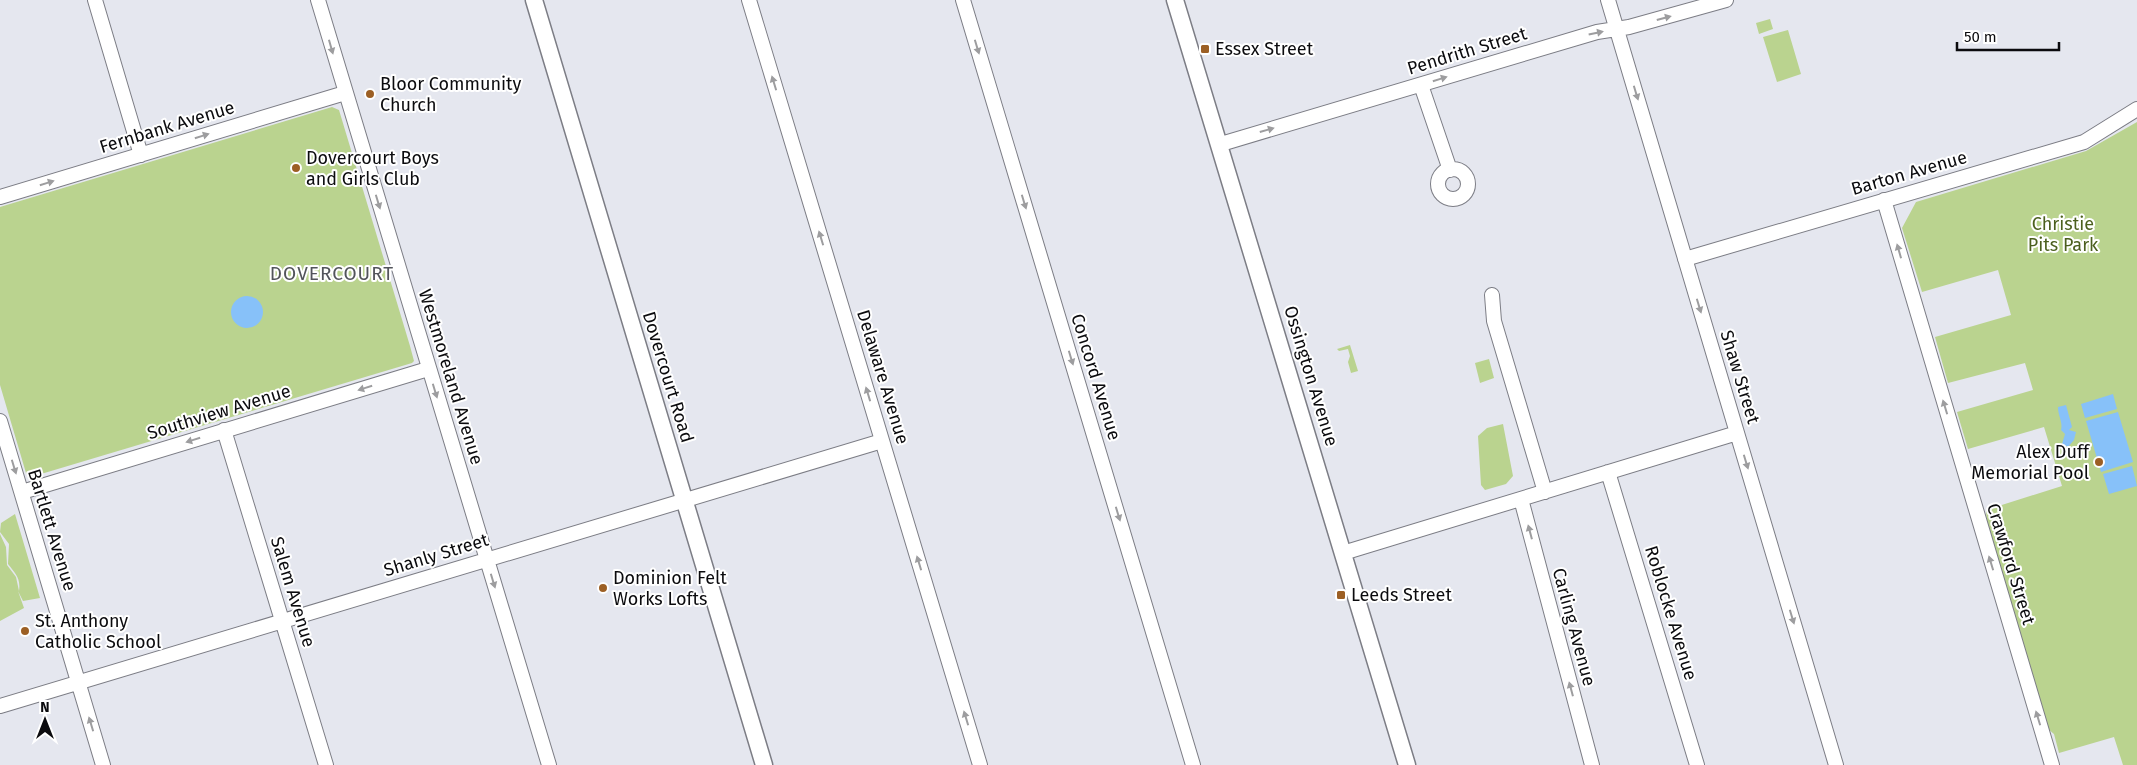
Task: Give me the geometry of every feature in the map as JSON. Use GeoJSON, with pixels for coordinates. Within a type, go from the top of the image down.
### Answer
{"type":"FeatureCollection","features":[{"type":"Feature","properties":{"kind":"street"},"geometry":{"type":"LineString","coordinates":[[95,0],[141,155]]}},
{"type":"Feature","properties":{"kind":"street","name":"Westmoreland Avenue"},"geometry":{"type":"LineString","coordinates":[[318,0],[549,765]]}},
{"type":"Feature","properties":{"kind":"street","name":"Dovercourt Road"},"geometry":{"type":"LineString","coordinates":[[534,0],[764,765]]}},
{"type":"Feature","properties":{"kind":"street","name":"Delaware Avenue"},"geometry":{"type":"LineString","coordinates":[[749,0],[980,765]]}},
{"type":"Feature","properties":{"kind":"street","name":"Concord Avenue"},"geometry":{"type":"LineString","coordinates":[[963,0],[1194,765]]}},
{"type":"Feature","properties":{"kind":"street","name":"Ossington Avenue"},"geometry":{"type":"LineString","coordinates":[[1176,0],[1407,765]]}},
{"type":"Feature","properties":{"kind":"street","name":"Shaw Street"},"geometry":{"type":"LineString","coordinates":[[1608,0],[1836,765]]}},
{"type":"Feature","properties":{"kind":"street","name":"Pendrith Street"},"geometry":{"type":"LineString","coordinates":[[1221,144],[1596,32],[1617,30],[1726,0]]}},
{"type":"Feature","properties":{"kind":"street"},"geometry":{"type":"LineString","coordinates":[[1421,84],[1450,170]]}},
{"type":"Feature","properties":{"kind":"street","name":"Fernbank Avenue"},"geometry":{"type":"LineString","coordinates":[[0,197],[345,93]]}},
{"type":"Feature","properties":{"kind":"street","name":"Barton Avenue"},"geometry":{"type":"LineString","coordinates":[[1685,259],[2084,142],[2137,110]]}},
{"type":"Feature","properties":{"kind":"street","name":"Crawford Street"},"geometry":{"type":"LineString","coordinates":[[1884,200],[2052,765]]}},
{"type":"Feature","properties":{"kind":"street"},"geometry":{"type":"LineString","coordinates":[[1492,294],[1494,321],[1545,492]]}},
{"type":"Feature","properties":{"kind":"street","name":"Southview Avenue"},"geometry":{"type":"LineString","coordinates":[[22,492],[428,369]]}},
{"type":"Feature","properties":{"kind":"street","name":"Bartlett Avenue"},"geometry":{"type":"LineString","coordinates":[[0,421],[103,765]]}},
{"type":"Feature","properties":{"kind":"street","name":"Salem Avenue"},"geometry":{"type":"LineString","coordinates":[[224,430],[326,765]]}},
{"type":"Feature","properties":{"kind":"street"},"geometry":{"type":"LineString","coordinates":[[1343,553],[1737,433]]}},
{"type":"Feature","properties":{"kind":"street","name":"Shanly Street"},"geometry":{"type":"LineString","coordinates":[[0,706],[882,441]]}},
{"type":"Feature","properties":{"kind":"street","name":"Roblocke Avenue"},"geometry":{"type":"LineString","coordinates":[[1608,472],[1697,765]]}},
{"type":"Feature","properties":{"kind":"street","name":"Carling Avenue"},"geometry":{"type":"LineString","coordinates":[[1521,499],[1592,765]]}},
{"type":"Feature","properties":{"kind":"green space"},"geometry":{"type":"Polygon","coordinates":[[[1770,19],[1773,29],[1759,34],[1756,23],[1770,19]]]}},
{"type":"Feature","properties":{"kind":"green space"},"geometry":{"type":"Polygon","coordinates":[[[1788,30],[1801,74],[1777,82],[1763,37],[1788,30]]]}},
{"type":"Feature","properties":{"kind":"green space"},"geometry":{"type":"Polygon","coordinates":[[[332,107],[339,110],[414,361],[31,477],[26,473],[0,385],[0,207],[332,107]]]}},
{"type":"Feature","properties":{"kind":"green space","name":"Christie Pits Park"},"geometry":{"type":"Polygon","coordinates":[[[2137,122],[2137,765],[2123,765],[2114,737],[2059,753],[2054,734],[2048,729],[1987,525],[1986,510],[2062,486],[2044,427],[1968,449],[1957,412],[2033,390],[2025,363],[1948,383],[1935,337],[2011,315],[1998,270],[1922,292],[1902,228],[1916,202],[2086,151],[2137,122]]]}},
{"type":"Feature","properties":{"kind":"green space"},"geometry":{"type":"Polygon","coordinates":[[[1350,345],[1358,371],[1351,373],[1348,362],[1350,356],[1348,349],[1339,351],[1337,349],[1350,345]]]}},
{"type":"Feature","properties":{"kind":"green space"},"geometry":{"type":"Polygon","coordinates":[[[1489,359],[1494,378],[1480,383],[1475,363],[1489,359]]]}},
{"type":"Feature","properties":{"kind":"green space"},"geometry":{"type":"Polygon","coordinates":[[[1503,424],[1513,476],[1506,484],[1485,490],[1481,485],[1478,436],[1487,428],[1503,424]]]}},
{"type":"Feature","properties":{"kind":"green space"},"geometry":{"type":"Polygon","coordinates":[[[15,514],[40,598],[23,601],[18,591],[24,608],[0,621],[0,534],[6,547],[7,565],[16,577],[19,591],[18,579],[8,564],[9,544],[0,532],[1,523],[15,514]]]}},
{"type":"Feature","properties":{"kind":"water"},"geometry":{"type":"Polygon","coordinates":[[[247,296],[253,297],[258,301],[262,306],[262,318],[258,323],[253,327],[247,328],[241,327],[236,323],[232,318],[231,312],[232,306],[236,301],[241,297],[247,296]]]}},
{"type":"Feature","properties":{"kind":"water"},"geometry":{"type":"Polygon","coordinates":[[[2113,394],[2117,409],[2085,418],[2081,404],[2113,394]]]}},
{"type":"Feature","properties":{"kind":"water"},"geometry":{"type":"Polygon","coordinates":[[[2066,405],[2072,427],[2069,430],[2076,432],[2074,440],[2068,447],[2062,444],[2065,434],[2061,430],[2058,407],[2066,405]]]}},
{"type":"Feature","properties":{"kind":"water"},"geometry":{"type":"Polygon","coordinates":[[[2118,412],[2133,462],[2101,472],[2086,421],[2118,412]]]}},
{"type":"Feature","properties":{"kind":"water"},"geometry":{"type":"Polygon","coordinates":[[[2132,466],[2137,486],[2109,494],[2103,474],[2132,466]]]}},
{"type":"Feature","properties":{"kind":"place","name":"Essex Street"},"geometry":{"type":"Point","coordinates":[1205,49]}},
{"type":"Feature","properties":{"kind":"place","name":"Bloor Community Church"},"geometry":{"type":"Point","coordinates":[370,94]}},
{"type":"Feature","properties":{"kind":"place","name":"Dovercourt Boys and Girls Club"},"geometry":{"type":"Point","coordinates":[296,168]}},
{"type":"Feature","properties":{"kind":"place","name":"Alex Duff Memorial Pool"},"geometry":{"type":"Point","coordinates":[2099,462]}},
{"type":"Feature","properties":{"kind":"place","name":"Dominion Felt Works Lofts"},"geometry":{"type":"Point","coordinates":[603,588]}},
{"type":"Feature","properties":{"kind":"place","name":"Leeds Street"},"geometry":{"type":"Point","coordinates":[1341,595]}},
{"type":"Feature","properties":{"kind":"place","name":"St. Anthony Catholic School"},"geometry":{"type":"Point","coordinates":[25,631]}},
{"type":"Feature","properties":{"kind":"district","name":"DOVERCOURT"},"geometry":{"type":"Point","coordinates":[332,273]}}]}
